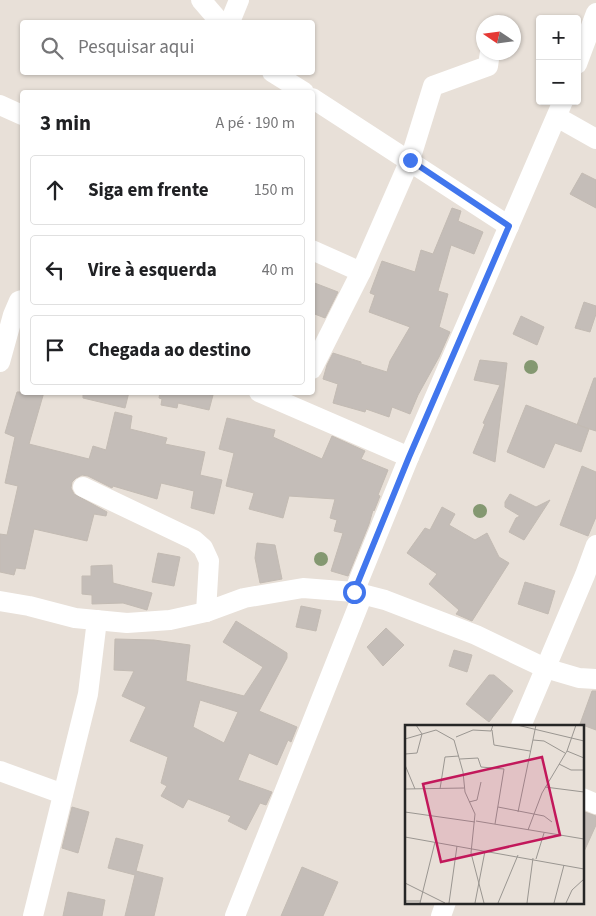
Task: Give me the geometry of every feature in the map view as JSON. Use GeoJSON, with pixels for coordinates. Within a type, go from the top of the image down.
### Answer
{"type":"FeatureCollection","features":[{"type":"Feature","properties":{"kind":"street"},"geometry":{"type":"LineString","coordinates":[[201,0],[218,20]]}},
{"type":"Feature","properties":{"kind":"street"},"geometry":{"type":"LineString","coordinates":[[231,20],[239,0]]}},
{"type":"Feature","properties":{"kind":"street"},"geometry":{"type":"LineString","coordinates":[[578,60],[596,13]]}},
{"type":"Feature","properties":{"kind":"street"},"geometry":{"type":"LineString","coordinates":[[315,363],[361,272],[410,160],[433,86],[488,66],[489,60]]}},
{"type":"Feature","properties":{"kind":"street"},"geometry":{"type":"LineString","coordinates":[[277,75],[301,90]]}},
{"type":"Feature","properties":{"kind":"street"},"geometry":{"type":"LineString","coordinates":[[315,100],[509,226]]}},
{"type":"Feature","properties":{"kind":"street"},"geometry":{"type":"LineString","coordinates":[[0,105],[20,114]]}},
{"type":"Feature","properties":{"kind":"street"},"geometry":{"type":"LineString","coordinates":[[235,916],[409,457],[560,109],[596,139]]}},
{"type":"Feature","properties":{"kind":"street"},"geometry":{"type":"LineString","coordinates":[[315,251],[361,272]]}},
{"type":"Feature","properties":{"kind":"street"},"geometry":{"type":"LineString","coordinates":[[0,362],[13,315],[20,301]]}},
{"type":"Feature","properties":{"kind":"street"},"geometry":{"type":"LineString","coordinates":[[274,395],[298,400],[409,457]]}},
{"type":"Feature","properties":{"kind":"street"},"geometry":{"type":"LineString","coordinates":[[83,487],[194,540],[203,548],[209,561],[206,612]]}},
{"type":"Feature","properties":{"kind":"street"},"geometry":{"type":"LineString","coordinates":[[520,725],[545,668],[591,577],[596,545]]}},
{"type":"Feature","properties":{"kind":"street"},"geometry":{"type":"LineString","coordinates":[[0,601],[29,606],[75,618],[127,623],[170,620],[206,612],[244,598],[303,588],[359,593],[385,600],[476,635],[545,668],[580,678],[596,679]]}},
{"type":"Feature","properties":{"kind":"street"},"geometry":{"type":"LineString","coordinates":[[33,916],[88,694],[97,620]]}},
{"type":"Feature","properties":{"kind":"street"},"geometry":{"type":"LineString","coordinates":[[0,770],[63,794]]}},
{"type":"Feature","properties":{"kind":"street"},"geometry":{"type":"LineString","coordinates":[[584,799],[596,804]]}},
{"type":"Feature","properties":{"kind":"street"},"geometry":{"type":"LineString","coordinates":[[441,916],[445,904]]}},
{"type":"Feature","properties":{"kind":"building"},"geometry":{"type":"Polygon","coordinates":[[[582,173],[596,180],[596,208],[570,194],[582,173]]]}},
{"type":"Feature","properties":{"kind":"building"},"geometry":{"type":"Polygon","coordinates":[[[452,208],[461,211],[458,221],[483,232],[474,254],[451,245],[438,291],[448,294],[439,327],[450,332],[410,414],[392,407],[389,417],[366,409],[365,412],[333,403],[338,384],[323,379],[333,353],[387,372],[390,361],[410,327],[369,312],[375,295],[370,293],[382,261],[415,272],[421,250],[433,254],[452,208]]]}},
{"type":"Feature","properties":{"kind":"building"},"geometry":{"type":"Polygon","coordinates":[[[315,283],[338,292],[325,318],[315,314],[315,283]]]}},
{"type":"Feature","properties":{"kind":"building"},"geometry":{"type":"Polygon","coordinates":[[[584,302],[596,306],[596,314],[590,332],[575,328],[584,302]]]}},
{"type":"Feature","properties":{"kind":"building"},"geometry":{"type":"Polygon","coordinates":[[[521,316],[544,327],[537,345],[513,334],[521,316]]]}},
{"type":"Feature","properties":{"kind":"building"},"geometry":{"type":"Polygon","coordinates":[[[480,360],[507,363],[495,462],[473,453],[485,424],[483,423],[500,385],[474,380],[480,360]]]}},
{"type":"Feature","properties":{"kind":"building"},"geometry":{"type":"Polygon","coordinates":[[[594,378],[596,378],[596,431],[577,425],[594,378]]]}},
{"type":"Feature","properties":{"kind":"building"},"geometry":{"type":"Polygon","coordinates":[[[17,392],[20,392],[20,395],[43,395],[29,444],[89,459],[93,446],[106,450],[115,412],[132,416],[130,429],[167,438],[165,444],[205,452],[200,475],[222,480],[214,514],[191,508],[194,491],[161,483],[157,499],[113,486],[112,488],[82,475],[72,482],[71,488],[74,494],[107,512],[106,516],[94,514],[87,541],[34,529],[25,569],[16,568],[14,575],[0,572],[0,534],[7,535],[18,486],[5,483],[15,437],[5,433],[17,392]]]}},
{"type":"Feature","properties":{"kind":"building"},"geometry":{"type":"Polygon","coordinates":[[[83,395],[128,395],[125,408],[83,398],[83,395]]]}},
{"type":"Feature","properties":{"kind":"building"},"geometry":{"type":"Polygon","coordinates":[[[160,395],[213,395],[209,410],[178,403],[177,408],[161,405],[162,399],[159,398],[160,395]]]}},
{"type":"Feature","properties":{"kind":"building"},"geometry":{"type":"Polygon","coordinates":[[[526,405],[589,429],[581,452],[555,443],[544,468],[507,452],[526,405]]]}},
{"type":"Feature","properties":{"kind":"building"},"geometry":{"type":"Polygon","coordinates":[[[227,418],[275,430],[273,437],[322,459],[332,436],[365,451],[361,459],[388,470],[378,495],[380,496],[348,576],[331,571],[343,533],[334,531],[337,520],[330,518],[335,499],[289,496],[283,518],[249,509],[254,493],[226,486],[234,453],[219,449],[227,418]]]}},
{"type":"Feature","properties":{"kind":"building"},"geometry":{"type":"Polygon","coordinates":[[[582,466],[596,472],[596,517],[588,536],[560,525],[582,466]]]}},
{"type":"Feature","properties":{"kind":"building"},"geometry":{"type":"Polygon","coordinates":[[[510,494],[536,507],[550,500],[524,540],[509,532],[516,518],[520,516],[505,507],[505,502],[510,494]]]}},
{"type":"Feature","properties":{"kind":"building"},"geometry":{"type":"Polygon","coordinates":[[[442,507],[455,514],[449,525],[475,540],[487,533],[499,557],[509,563],[472,621],[456,614],[459,610],[429,584],[437,574],[407,553],[425,528],[430,530],[442,507]]]}},
{"type":"Feature","properties":{"kind":"building"},"geometry":{"type":"Polygon","coordinates":[[[257,543],[275,545],[282,579],[260,583],[255,558],[257,543]]]}},
{"type":"Feature","properties":{"kind":"building"},"geometry":{"type":"Polygon","coordinates":[[[158,553],[180,557],[174,586],[152,582],[158,553]]]}},
{"type":"Feature","properties":{"kind":"building"},"geometry":{"type":"Polygon","coordinates":[[[112,565],[113,583],[152,593],[147,610],[123,603],[92,604],[92,595],[82,594],[82,576],[91,576],[91,566],[112,565]]]}},
{"type":"Feature","properties":{"kind":"building"},"geometry":{"type":"Polygon","coordinates":[[[525,582],[555,591],[548,614],[518,604],[525,582]]]}},
{"type":"Feature","properties":{"kind":"building"},"geometry":{"type":"Polygon","coordinates":[[[301,606],[321,610],[316,631],[296,627],[301,606]]]}},
{"type":"Feature","properties":{"kind":"building"},"geometry":{"type":"Polygon","coordinates":[[[236,621],[287,653],[287,658],[259,711],[297,727],[291,742],[288,740],[277,765],[249,753],[238,780],[272,792],[266,805],[260,803],[246,830],[228,821],[231,816],[188,799],[183,808],[161,796],[167,786],[161,783],[168,757],[130,741],[146,707],[122,696],[134,671],[114,670],[115,639],[154,640],[190,645],[186,681],[244,696],[263,667],[223,642],[236,621]],[[200,700],[193,727],[224,743],[238,712],[200,700]]]}},
{"type":"Feature","properties":{"kind":"building"},"geometry":{"type":"Polygon","coordinates":[[[386,628],[404,645],[383,666],[367,647],[386,628]]]}},
{"type":"Feature","properties":{"kind":"building"},"geometry":{"type":"Polygon","coordinates":[[[454,650],[472,655],[467,672],[449,666],[454,650]]]}},
{"type":"Feature","properties":{"kind":"building"},"geometry":{"type":"Polygon","coordinates":[[[489,675],[494,675],[513,691],[489,722],[466,704],[489,675]]]}},
{"type":"Feature","properties":{"kind":"building"},"geometry":{"type":"Polygon","coordinates":[[[592,691],[596,691],[596,730],[580,724],[592,691]]]}},
{"type":"Feature","properties":{"kind":"building"},"geometry":{"type":"Polygon","coordinates":[[[72,807],[89,812],[78,853],[62,848],[72,807]]]}},
{"type":"Feature","properties":{"kind":"building"},"geometry":{"type":"Polygon","coordinates":[[[584,812],[596,816],[596,825],[584,852],[584,812]]]}},
{"type":"Feature","properties":{"kind":"building"},"geometry":{"type":"Polygon","coordinates":[[[116,838],[143,845],[136,871],[163,878],[154,916],[125,916],[135,875],[108,868],[116,838]]]}},
{"type":"Feature","properties":{"kind":"building"},"geometry":{"type":"Polygon","coordinates":[[[302,867],[338,882],[323,916],[281,916],[302,867]]]}},
{"type":"Feature","properties":{"kind":"building"},"geometry":{"type":"Polygon","coordinates":[[[68,892],[105,900],[102,916],[63,916],[68,892]]]}},
{"type":"Feature","properties":{"kind":"route"},"geometry":{"type":"LineString","coordinates":[[354,592],[409,457],[509,226],[410,160]]}}]}
